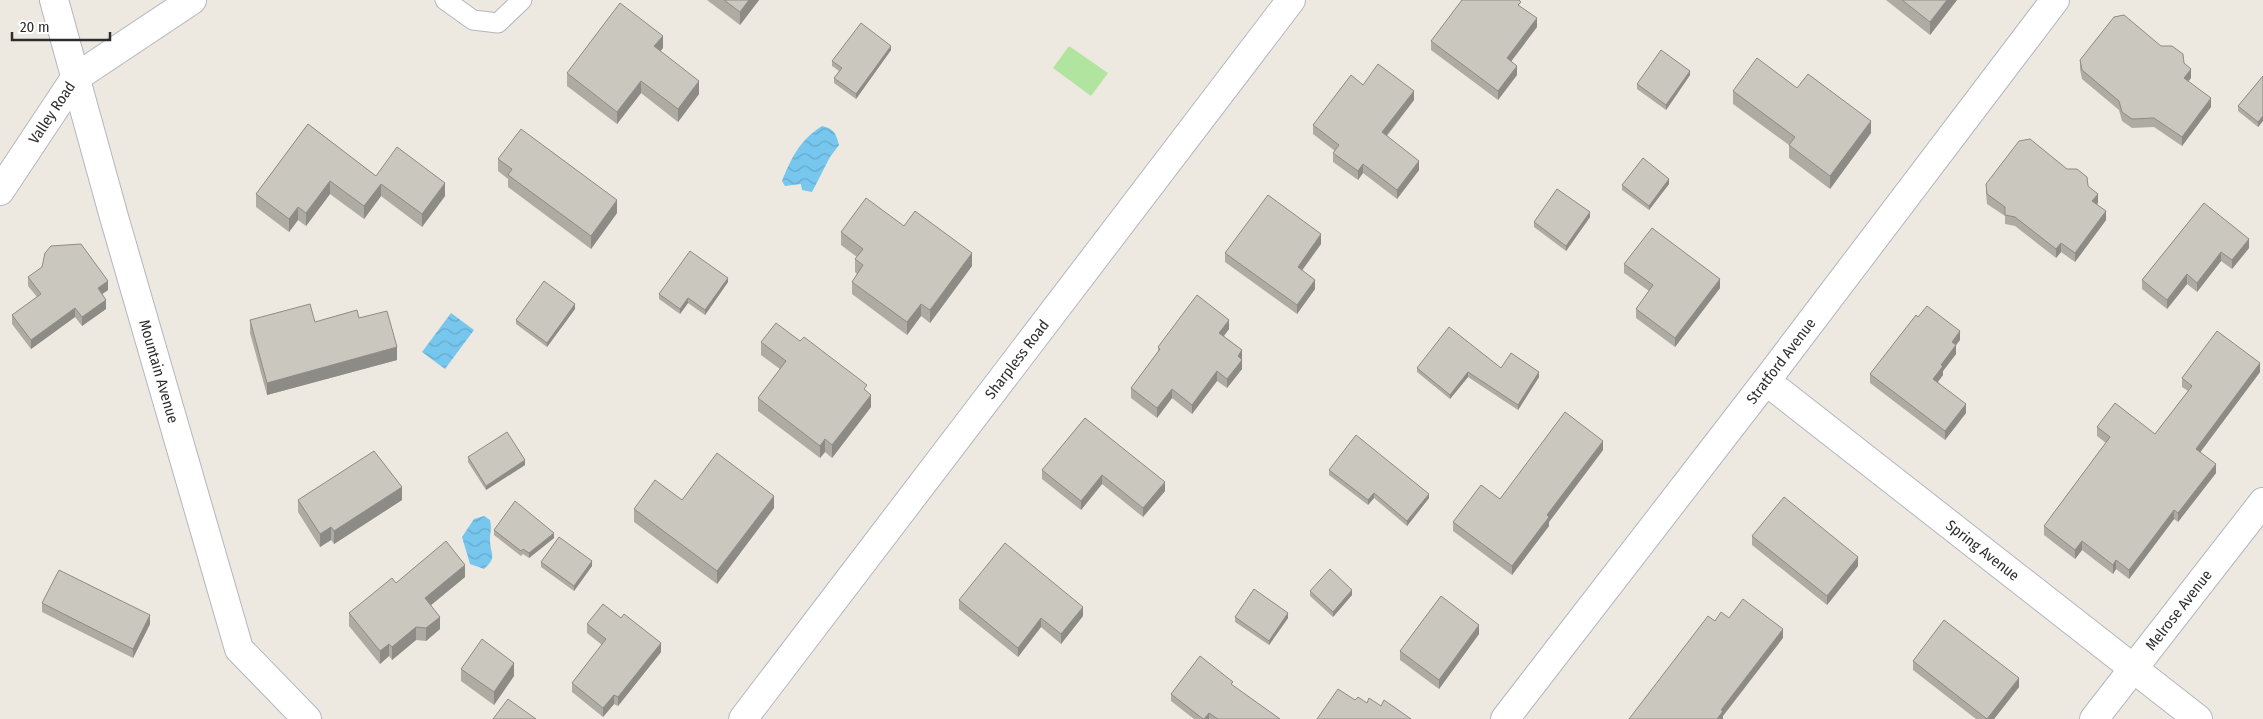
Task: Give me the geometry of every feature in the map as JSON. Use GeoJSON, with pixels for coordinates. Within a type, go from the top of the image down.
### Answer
{"type":"FeatureCollection","features":[{"type":"Feature","properties":{"kind":"street","name":"Mountain Avenue"},"geometry":{"type":"LineString","coordinates":[[54,0],[239,649],[307,719]]}},
{"type":"Feature","properties":{"kind":"street","name":"Valley Road"},"geometry":{"type":"LineString","coordinates":[[0,191],[75,78],[192,0]]}},
{"type":"Feature","properties":{"kind":"street","name":"Sharpless Road"},"geometry":{"type":"LineString","coordinates":[[743,719],[1291,0]]}},
{"type":"Feature","properties":{"kind":"street","name":"Stratford Avenue"},"geometry":{"type":"LineString","coordinates":[[1505,719],[1766,381],[2055,0]]}},
{"type":"Feature","properties":{"kind":"street","name":"Spring Avenue"},"geometry":{"type":"LineString","coordinates":[[1766,381],[2198,719]]}},
{"type":"Feature","properties":{"kind":"street","name":"Melrose Avenue"},"geometry":{"type":"LineString","coordinates":[[2094,719],[2263,502]]}},
{"type":"Feature","properties":{"kind":"lane"},"geometry":{"type":"LineString","coordinates":[[445,0],[473,20],[498,23],[522,0]]}},
{"type":"Feature","properties":{"kind":"green space"},"geometry":{"type":"Polygon","coordinates":[[[1069,46],[1108,73],[1091,96],[1053,68],[1069,46]]]}},
{"type":"Feature","properties":{"kind":"water"},"geometry":{"type":"Polygon","coordinates":[[[822,126],[834,132],[839,145],[830,157],[812,192],[802,190],[801,184],[785,186],[782,181],[797,150],[807,138],[822,126]]]}},
{"type":"Feature","properties":{"kind":"water"},"geometry":{"type":"Polygon","coordinates":[[[451,313],[474,330],[445,369],[422,352],[451,313]]]}},
{"type":"Feature","properties":{"kind":"water"},"geometry":{"type":"Polygon","coordinates":[[[484,516],[490,520],[492,558],[484,569],[470,564],[462,537],[474,519],[484,516]]]}},
{"type":"Feature","properties":{"kind":"building"},"geometry":{"type":"Polygon","coordinates":[[[724,0],[749,0],[740,12],[724,0]]]}},
{"type":"Feature","properties":{"kind":"building"},"geometry":{"type":"Polygon","coordinates":[[[1462,0],[1519,0],[1521,2],[1518,5],[1537,18],[1507,58],[1517,66],[1498,91],[1431,41],[1462,0]]]}},
{"type":"Feature","properties":{"kind":"building"},"geometry":{"type":"Polygon","coordinates":[[[1902,0],[1947,0],[1930,22],[1902,0]]]}},
{"type":"Feature","properties":{"kind":"building"},"geometry":{"type":"Polygon","coordinates":[[[620,3],[663,36],[654,46],[699,81],[678,109],[641,81],[617,112],[567,73],[620,3]]]}},
{"type":"Feature","properties":{"kind":"building"},"geometry":{"type":"Polygon","coordinates":[[[2124,15],[2161,46],[2172,46],[2183,54],[2184,63],[2191,69],[2184,78],[2211,98],[2182,137],[2154,118],[2132,119],[2122,112],[2119,101],[2082,70],[2080,60],[2114,17],[2124,15]]]}},
{"type":"Feature","properties":{"kind":"building"},"geometry":{"type":"Polygon","coordinates":[[[861,23],[891,46],[856,94],[834,78],[842,68],[832,61],[861,23]]]}},
{"type":"Feature","properties":{"kind":"building"},"geometry":{"type":"Polygon","coordinates":[[[1661,50],[1690,71],[1666,105],[1637,84],[1661,50]]]}},
{"type":"Feature","properties":{"kind":"building"},"geometry":{"type":"Polygon","coordinates":[[[1757,58],[1797,88],[1808,74],[1871,121],[1830,176],[1789,145],[1795,137],[1733,91],[1757,58]]]}},
{"type":"Feature","properties":{"kind":"building"},"geometry":{"type":"Polygon","coordinates":[[[1378,64],[1414,91],[1382,132],[1419,161],[1397,190],[1363,164],[1358,171],[1333,153],[1339,145],[1313,125],[1351,75],[1363,85],[1378,64]]]}},
{"type":"Feature","properties":{"kind":"building"},"geometry":{"type":"Polygon","coordinates":[[[2263,76],[2263,116],[2258,122],[2238,106],[2263,76]]]}},
{"type":"Feature","properties":{"kind":"building"},"geometry":{"type":"Polygon","coordinates":[[[308,124],[376,176],[397,147],[445,183],[422,214],[381,184],[364,206],[330,181],[306,213],[298,207],[289,219],[256,194],[308,124]]]}},
{"type":"Feature","properties":{"kind":"building"},"geometry":{"type":"Polygon","coordinates":[[[521,129],[617,200],[591,236],[508,175],[512,169],[498,159],[521,129]]]}},
{"type":"Feature","properties":{"kind":"building"},"geometry":{"type":"Polygon","coordinates":[[[2030,139],[2067,169],[2077,169],[2087,177],[2088,186],[2098,194],[2092,201],[2106,211],[2075,253],[2061,243],[2056,249],[2015,217],[2005,215],[2005,207],[1987,194],[1986,184],[2019,141],[2030,139]]]}},
{"type":"Feature","properties":{"kind":"building"},"geometry":{"type":"Polygon","coordinates":[[[1643,158],[1669,179],[1649,206],[1622,185],[1643,158]]]}},
{"type":"Feature","properties":{"kind":"building"},"geometry":{"type":"Polygon","coordinates":[[[1557,189],[1590,212],[1566,246],[1534,222],[1557,189]]]}},
{"type":"Feature","properties":{"kind":"building"},"geometry":{"type":"Polygon","coordinates":[[[1268,195],[1321,234],[1298,267],[1315,280],[1297,305],[1225,253],[1268,195]]]}},
{"type":"Feature","properties":{"kind":"building"},"geometry":{"type":"Polygon","coordinates":[[[866,198],[904,226],[915,211],[972,253],[930,310],[921,304],[907,322],[852,282],[863,265],[855,259],[863,249],[841,232],[866,198]]]}},
{"type":"Feature","properties":{"kind":"building"},"geometry":{"type":"Polygon","coordinates":[[[2204,203],[2249,239],[2232,260],[2221,252],[2197,283],[2187,274],[2167,300],[2142,280],[2204,203]]]}},
{"type":"Feature","properties":{"kind":"building"},"geometry":{"type":"Polygon","coordinates":[[[1652,228],[1720,279],[1675,338],[1636,309],[1653,285],[1624,264],[1652,228]]]}},
{"type":"Feature","properties":{"kind":"building"},"geometry":{"type":"Polygon","coordinates":[[[81,244],[108,281],[98,288],[106,300],[82,317],[75,308],[31,340],[12,315],[41,294],[28,277],[42,267],[45,253],[51,246],[81,244]]]}},
{"type":"Feature","properties":{"kind":"building"},"geometry":{"type":"Polygon","coordinates":[[[690,251],[728,278],[705,310],[688,298],[680,309],[659,294],[690,251]]]}},
{"type":"Feature","properties":{"kind":"building"},"geometry":{"type":"Polygon","coordinates":[[[544,281],[575,304],[547,343],[516,320],[544,281]]]}},
{"type":"Feature","properties":{"kind":"building"},"geometry":{"type":"Polygon","coordinates":[[[1197,295],[1229,320],[1219,333],[1242,350],[1238,356],[1242,360],[1227,379],[1217,371],[1192,405],[1172,389],[1157,408],[1131,388],[1160,349],[1158,347],[1197,295]]]}},
{"type":"Feature","properties":{"kind":"building"},"geometry":{"type":"Polygon","coordinates":[[[310,304],[315,322],[357,310],[359,318],[387,311],[397,347],[267,383],[250,320],[310,304]]]}},
{"type":"Feature","properties":{"kind":"building"},"geometry":{"type":"Polygon","coordinates":[[[1927,306],[1960,331],[1952,342],[1956,345],[1933,379],[1966,404],[1945,431],[1870,374],[1916,315],[1918,317],[1927,306]]]}},
{"type":"Feature","properties":{"kind":"building"},"geometry":{"type":"Polygon","coordinates":[[[776,323],[800,341],[804,337],[867,385],[864,389],[871,395],[832,445],[825,439],[820,446],[758,398],[786,361],[761,342],[776,323]]]}},
{"type":"Feature","properties":{"kind":"building"},"geometry":{"type":"Polygon","coordinates":[[[1449,327],[1501,368],[1511,353],[1539,372],[1518,405],[1468,372],[1450,395],[1417,368],[1449,327]]]}},
{"type":"Feature","properties":{"kind":"building"},"geometry":{"type":"Polygon","coordinates":[[[2217,331],[2260,363],[2196,449],[2216,464],[2178,513],[2174,510],[2129,570],[2116,560],[2113,565],[2082,541],[2075,550],[2044,526],[2110,437],[2097,427],[2115,403],[2155,434],[2192,386],[2182,378],[2217,331]]]}},
{"type":"Feature","properties":{"kind":"building"},"geometry":{"type":"Polygon","coordinates":[[[1565,412],[1603,441],[1547,515],[1549,517],[1512,566],[1453,522],[1481,485],[1500,499],[1565,412]]]}},
{"type":"Feature","properties":{"kind":"building"},"geometry":{"type":"Polygon","coordinates":[[[1085,418],[1165,482],[1143,508],[1102,475],[1081,501],[1042,470],[1085,418]]]}},
{"type":"Feature","properties":{"kind":"building"},"geometry":{"type":"Polygon","coordinates":[[[507,432],[525,460],[486,486],[468,457],[507,432]]]}},
{"type":"Feature","properties":{"kind":"building"},"geometry":{"type":"Polygon","coordinates":[[[1356,435],[1429,494],[1407,521],[1374,493],[1368,500],[1329,470],[1356,435]]]}},
{"type":"Feature","properties":{"kind":"building"},"geometry":{"type":"Polygon","coordinates":[[[374,451],[402,487],[334,531],[331,527],[320,534],[298,500],[374,451]]]}},
{"type":"Feature","properties":{"kind":"building"},"geometry":{"type":"Polygon","coordinates":[[[717,453],[774,496],[717,571],[634,509],[655,480],[682,500],[717,453]]]}},
{"type":"Feature","properties":{"kind":"building"},"geometry":{"type":"Polygon","coordinates":[[[1784,497],[1858,557],[1827,596],[1752,536],[1784,497]]]}},
{"type":"Feature","properties":{"kind":"building"},"geometry":{"type":"Polygon","coordinates":[[[515,501],[554,533],[529,553],[523,549],[521,551],[494,530],[515,501]]]}},
{"type":"Feature","properties":{"kind":"building"},"geometry":{"type":"Polygon","coordinates":[[[559,537],[592,561],[574,586],[541,562],[559,537]]]}},
{"type":"Feature","properties":{"kind":"building"},"geometry":{"type":"Polygon","coordinates":[[[446,541],[465,565],[425,598],[440,617],[426,628],[416,627],[392,647],[389,644],[380,651],[349,613],[392,578],[396,583],[446,541]]]}},
{"type":"Feature","properties":{"kind":"building"},"geometry":{"type":"Polygon","coordinates":[[[1005,543],[1083,607],[1061,634],[1041,618],[1018,648],[959,600],[1005,543]]]}},
{"type":"Feature","properties":{"kind":"building"},"geometry":{"type":"Polygon","coordinates":[[[1330,569],[1352,590],[1333,612],[1310,591],[1330,569]]]}},
{"type":"Feature","properties":{"kind":"building"},"geometry":{"type":"Polygon","coordinates":[[[59,570],[150,615],[133,649],[42,603],[59,570]]]}},
{"type":"Feature","properties":{"kind":"building"},"geometry":{"type":"Polygon","coordinates":[[[1254,589],[1288,613],[1269,641],[1235,617],[1254,589]]]}},
{"type":"Feature","properties":{"kind":"building"},"geometry":{"type":"Polygon","coordinates":[[[1441,596],[1479,625],[1439,680],[1400,651],[1441,596]]]}},
{"type":"Feature","properties":{"kind":"building"},"geometry":{"type":"Polygon","coordinates":[[[1743,599],[1783,629],[1721,710],[1723,711],[1717,719],[1629,719],[1708,616],[1715,621],[1721,612],[1729,618],[1743,599]]]}},
{"type":"Feature","properties":{"kind":"building"},"geometry":{"type":"Polygon","coordinates":[[[603,604],[621,618],[624,614],[661,643],[618,697],[614,695],[603,708],[572,683],[606,639],[587,624],[603,604]]]}},
{"type":"Feature","properties":{"kind":"building"},"geometry":{"type":"Polygon","coordinates":[[[1944,620],[2019,678],[1987,719],[1913,661],[1944,620]]]}},
{"type":"Feature","properties":{"kind":"building"},"geometry":{"type":"Polygon","coordinates":[[[482,639],[514,663],[494,692],[461,669],[482,639]]]}},
{"type":"Feature","properties":{"kind":"building"},"geometry":{"type":"Polygon","coordinates":[[[1200,656],[1233,682],[1231,684],[1280,719],[1218,719],[1209,713],[1203,719],[1171,694],[1200,656]]]}},
{"type":"Feature","properties":{"kind":"building"},"geometry":{"type":"Polygon","coordinates":[[[1338,689],[1355,700],[1358,697],[1367,703],[1369,698],[1381,706],[1384,700],[1411,719],[1317,719],[1338,689]]]}},
{"type":"Feature","properties":{"kind":"building"},"geometry":{"type":"Polygon","coordinates":[[[508,699],[536,719],[493,719],[508,699]]]}}]}
